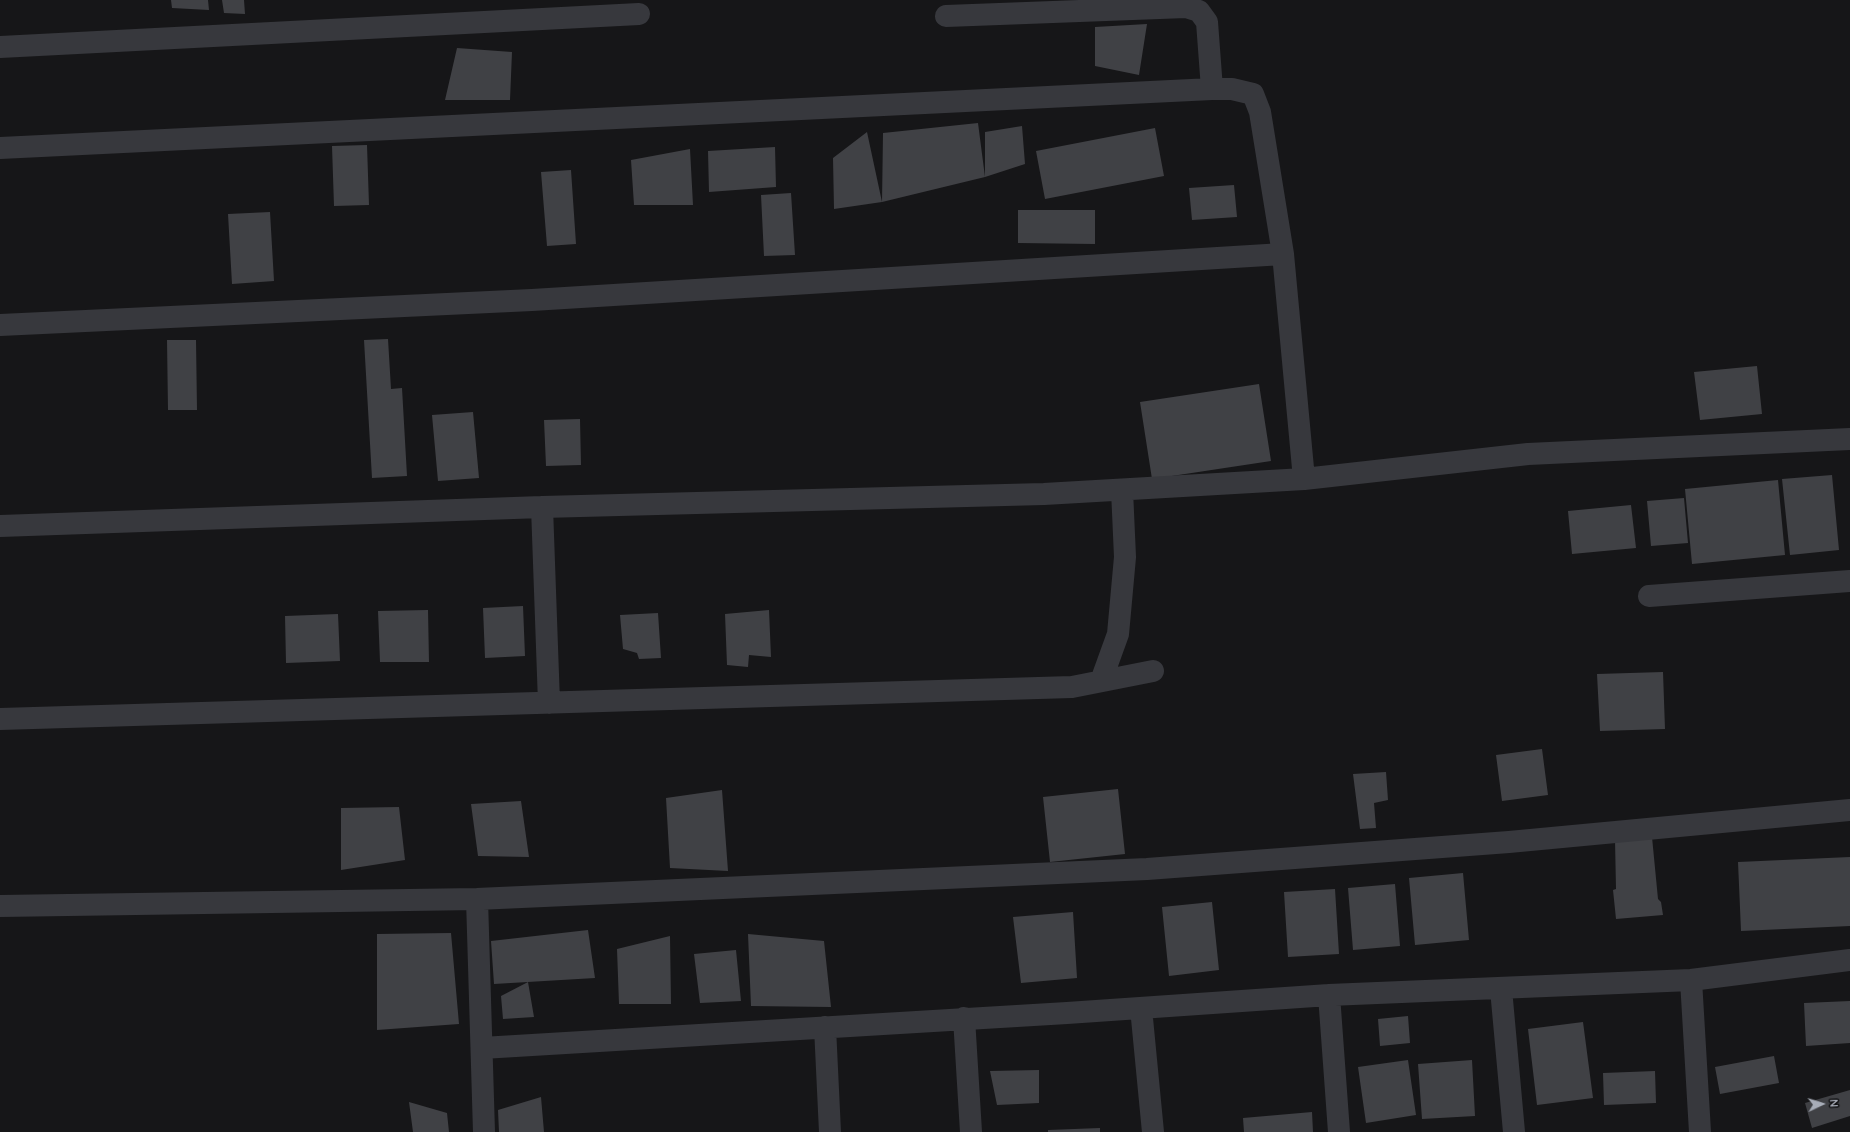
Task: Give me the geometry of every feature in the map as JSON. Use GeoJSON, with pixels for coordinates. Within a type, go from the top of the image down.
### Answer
{"type":"FeatureCollection","features":[{"type":"Feature","properties":{"kind":"street"},"geometry":{"type":"LineString","coordinates":[[946,16],[1186,7],[1199,12],[1207,22],[1212,89]]}},
{"type":"Feature","properties":{"kind":"street"},"geometry":{"type":"LineString","coordinates":[[0,47],[639,14]]}},
{"type":"Feature","properties":{"kind":"street"},"geometry":{"type":"LineString","coordinates":[[0,148],[1212,89],[1232,89],[1253,94],[1260,112],[1283,254],[1304,479]]}},
{"type":"Feature","properties":{"kind":"street"},"geometry":{"type":"LineString","coordinates":[[0,325],[532,300],[1283,254]]}},
{"type":"Feature","properties":{"kind":"street"},"geometry":{"type":"LineString","coordinates":[[0,526],[542,507],[1044,494],[1304,479],[1528,454],[1850,439]]}},
{"type":"Feature","properties":{"kind":"street"},"geometry":{"type":"LineString","coordinates":[[1101,681],[1118,634],[1125,558],[1122,490]]}},
{"type":"Feature","properties":{"kind":"street"},"geometry":{"type":"LineString","coordinates":[[542,507],[548,703]]}},
{"type":"Feature","properties":{"kind":"street"},"geometry":{"type":"LineString","coordinates":[[1648,596],[1850,581]]}},
{"type":"Feature","properties":{"kind":"street"},"geometry":{"type":"LineString","coordinates":[[0,719],[1072,687],[1153,671]]}},
{"type":"Feature","properties":{"kind":"street"},"geometry":{"type":"LineString","coordinates":[[0,906],[477,899],[1147,869],[1509,842],[1850,810]]}},
{"type":"Feature","properties":{"kind":"street"},"geometry":{"type":"LineString","coordinates":[[477,899],[484,1132]]}},
{"type":"Feature","properties":{"kind":"street"},"geometry":{"type":"LineString","coordinates":[[482,1048],[1141,1008],[1329,995],[1691,980],[1850,960]]}},
{"type":"Feature","properties":{"kind":"street"},"geometry":{"type":"LineString","coordinates":[[1691,980],[1700,1132]]}},
{"type":"Feature","properties":{"kind":"street"},"geometry":{"type":"LineString","coordinates":[[1501,989],[1514,1132]]}},
{"type":"Feature","properties":{"kind":"street"},"geometry":{"type":"LineString","coordinates":[[1329,995],[1339,1132]]}},
{"type":"Feature","properties":{"kind":"street"},"geometry":{"type":"LineString","coordinates":[[1141,1008],[1153,1132]]}},
{"type":"Feature","properties":{"kind":"street"},"geometry":{"type":"LineString","coordinates":[[964,1018],[971,1132]]}},
{"type":"Feature","properties":{"kind":"street"},"geometry":{"type":"LineString","coordinates":[[825,1027],[830,1132]]}},
{"type":"Feature","properties":{"kind":"building"},"geometry":{"type":"Polygon","coordinates":[[[171,0],[208,0],[209,10],[172,8],[171,0]]]}},
{"type":"Feature","properties":{"kind":"building"},"geometry":{"type":"Polygon","coordinates":[[[222,0],[244,0],[245,14],[224,13],[222,0]]]}},
{"type":"Feature","properties":{"kind":"building"},"geometry":{"type":"Polygon","coordinates":[[[1147,24],[1139,75],[1095,66],[1095,27],[1147,24]]]}},
{"type":"Feature","properties":{"kind":"building"},"geometry":{"type":"Polygon","coordinates":[[[457,48],[512,52],[510,100],[445,100],[457,48]]]}},
{"type":"Feature","properties":{"kind":"building"},"geometry":{"type":"Polygon","coordinates":[[[978,123],[985,177],[882,202],[883,133],[978,123]]]}},
{"type":"Feature","properties":{"kind":"building"},"geometry":{"type":"Polygon","coordinates":[[[1022,126],[1025,164],[985,177],[985,132],[1022,126]]]}},
{"type":"Feature","properties":{"kind":"building"},"geometry":{"type":"Polygon","coordinates":[[[1155,128],[1164,176],[1045,199],[1036,151],[1155,128]]]}},
{"type":"Feature","properties":{"kind":"building"},"geometry":{"type":"Polygon","coordinates":[[[867,132],[882,202],[834,209],[833,158],[867,132]]]}},
{"type":"Feature","properties":{"kind":"building"},"geometry":{"type":"Polygon","coordinates":[[[367,145],[369,205],[334,206],[332,146],[367,145]]]}},
{"type":"Feature","properties":{"kind":"building"},"geometry":{"type":"Polygon","coordinates":[[[775,147],[776,187],[709,192],[708,151],[775,147]]]}},
{"type":"Feature","properties":{"kind":"building"},"geometry":{"type":"Polygon","coordinates":[[[690,149],[693,205],[634,205],[631,160],[690,149]]]}},
{"type":"Feature","properties":{"kind":"building"},"geometry":{"type":"Polygon","coordinates":[[[571,170],[576,244],[547,246],[541,172],[571,170]]]}},
{"type":"Feature","properties":{"kind":"building"},"geometry":{"type":"Polygon","coordinates":[[[1234,185],[1237,217],[1192,220],[1189,188],[1234,185]]]}},
{"type":"Feature","properties":{"kind":"building"},"geometry":{"type":"Polygon","coordinates":[[[791,193],[795,255],[764,256],[761,195],[791,193]]]}},
{"type":"Feature","properties":{"kind":"building"},"geometry":{"type":"Polygon","coordinates":[[[1018,210],[1095,210],[1095,244],[1018,243],[1018,210]]]}},
{"type":"Feature","properties":{"kind":"building"},"geometry":{"type":"Polygon","coordinates":[[[270,212],[274,281],[232,284],[228,214],[270,212]]]}},
{"type":"Feature","properties":{"kind":"building"},"geometry":{"type":"Polygon","coordinates":[[[388,339],[391,389],[402,388],[407,476],[372,478],[364,340],[388,339]]]}},
{"type":"Feature","properties":{"kind":"building"},"geometry":{"type":"Polygon","coordinates":[[[167,340],[196,340],[197,410],[168,410],[167,340]]]}},
{"type":"Feature","properties":{"kind":"building"},"geometry":{"type":"Polygon","coordinates":[[[1757,366],[1762,414],[1700,420],[1694,372],[1757,366]]]}},
{"type":"Feature","properties":{"kind":"building"},"geometry":{"type":"Polygon","coordinates":[[[1259,384],[1271,461],[1152,479],[1140,402],[1259,384]]]}},
{"type":"Feature","properties":{"kind":"building"},"geometry":{"type":"Polygon","coordinates":[[[473,412],[479,478],[438,481],[432,415],[473,412]]]}},
{"type":"Feature","properties":{"kind":"building"},"geometry":{"type":"Polygon","coordinates":[[[580,419],[581,465],[546,466],[544,420],[580,419]]]}},
{"type":"Feature","properties":{"kind":"building"},"geometry":{"type":"Polygon","coordinates":[[[1832,475],[1839,550],[1790,555],[1782,479],[1832,475]]]}},
{"type":"Feature","properties":{"kind":"building"},"geometry":{"type":"Polygon","coordinates":[[[1778,480],[1785,555],[1692,564],[1685,489],[1778,480]]]}},
{"type":"Feature","properties":{"kind":"building"},"geometry":{"type":"Polygon","coordinates":[[[1684,498],[1688,543],[1651,546],[1647,501],[1684,498]]]}},
{"type":"Feature","properties":{"kind":"building"},"geometry":{"type":"Polygon","coordinates":[[[1631,505],[1636,548],[1572,554],[1568,511],[1631,505]]]}},
{"type":"Feature","properties":{"kind":"building"},"geometry":{"type":"Polygon","coordinates":[[[523,606],[525,656],[485,658],[483,608],[523,606]]]}},
{"type":"Feature","properties":{"kind":"building"},"geometry":{"type":"Polygon","coordinates":[[[428,610],[429,662],[380,662],[378,611],[428,610]]]}},
{"type":"Feature","properties":{"kind":"building"},"geometry":{"type":"Polygon","coordinates":[[[769,610],[771,657],[749,655],[748,667],[727,665],[725,614],[769,610]]]}},
{"type":"Feature","properties":{"kind":"building"},"geometry":{"type":"Polygon","coordinates":[[[658,613],[661,658],[639,659],[637,653],[623,649],[620,615],[658,613]]]}},
{"type":"Feature","properties":{"kind":"building"},"geometry":{"type":"Polygon","coordinates":[[[338,614],[340,661],[286,663],[285,616],[338,614]]]}},
{"type":"Feature","properties":{"kind":"building"},"geometry":{"type":"Polygon","coordinates":[[[1663,672],[1665,729],[1600,731],[1597,674],[1663,672]]]}},
{"type":"Feature","properties":{"kind":"building"},"geometry":{"type":"Polygon","coordinates":[[[1542,749],[1548,795],[1502,801],[1496,755],[1542,749]]]}},
{"type":"Feature","properties":{"kind":"building"},"geometry":{"type":"Polygon","coordinates":[[[1386,772],[1388,800],[1374,803],[1376,828],[1360,829],[1353,774],[1386,772]]]}},
{"type":"Feature","properties":{"kind":"building"},"geometry":{"type":"Polygon","coordinates":[[[1118,789],[1125,854],[1050,862],[1043,797],[1118,789]]]}},
{"type":"Feature","properties":{"kind":"building"},"geometry":{"type":"Polygon","coordinates":[[[722,790],[728,871],[670,868],[666,798],[722,790]]]}},
{"type":"Feature","properties":{"kind":"building"},"geometry":{"type":"Polygon","coordinates":[[[521,801],[529,857],[478,856],[471,804],[521,801]]]}},
{"type":"Feature","properties":{"kind":"building"},"geometry":{"type":"Polygon","coordinates":[[[399,807],[405,860],[341,870],[341,808],[399,807]]]}},
{"type":"Feature","properties":{"kind":"building"},"geometry":{"type":"Polygon","coordinates":[[[1652,837],[1658,899],[1661,902],[1663,915],[1616,919],[1613,890],[1616,889],[1615,840],[1652,837]]]}},
{"type":"Feature","properties":{"kind":"building"},"geometry":{"type":"Polygon","coordinates":[[[1850,857],[1850,926],[1741,931],[1738,862],[1850,857]]]}},
{"type":"Feature","properties":{"kind":"building"},"geometry":{"type":"Polygon","coordinates":[[[1463,873],[1469,940],[1415,945],[1409,878],[1463,873]]]}},
{"type":"Feature","properties":{"kind":"building"},"geometry":{"type":"Polygon","coordinates":[[[1395,884],[1400,946],[1353,950],[1348,888],[1395,884]]]}},
{"type":"Feature","properties":{"kind":"building"},"geometry":{"type":"Polygon","coordinates":[[[1335,889],[1339,954],[1288,957],[1284,892],[1335,889]]]}},
{"type":"Feature","properties":{"kind":"building"},"geometry":{"type":"Polygon","coordinates":[[[1212,902],[1219,970],[1169,976],[1162,907],[1212,902]]]}},
{"type":"Feature","properties":{"kind":"building"},"geometry":{"type":"Polygon","coordinates":[[[1073,912],[1077,978],[1021,983],[1013,917],[1073,912]]]}},
{"type":"Feature","properties":{"kind":"building"},"geometry":{"type":"Polygon","coordinates":[[[588,930],[595,978],[494,984],[491,941],[588,930]]]}},
{"type":"Feature","properties":{"kind":"building"},"geometry":{"type":"Polygon","coordinates":[[[451,933],[459,1024],[377,1030],[377,934],[451,933]]]}},
{"type":"Feature","properties":{"kind":"building"},"geometry":{"type":"Polygon","coordinates":[[[748,934],[824,941],[831,1007],[751,1006],[748,934]]]}},
{"type":"Feature","properties":{"kind":"building"},"geometry":{"type":"Polygon","coordinates":[[[670,936],[671,1004],[619,1004],[617,949],[670,936]]]}},
{"type":"Feature","properties":{"kind":"building"},"geometry":{"type":"Polygon","coordinates":[[[736,950],[741,1001],[700,1003],[694,954],[736,950]]]}},
{"type":"Feature","properties":{"kind":"building"},"geometry":{"type":"Polygon","coordinates":[[[528,982],[534,1017],[503,1019],[501,996],[528,982]]]}},
{"type":"Feature","properties":{"kind":"building"},"geometry":{"type":"Polygon","coordinates":[[[1850,1001],[1850,1043],[1806,1046],[1804,1003],[1850,1001]]]}},
{"type":"Feature","properties":{"kind":"building"},"geometry":{"type":"Polygon","coordinates":[[[1408,1016],[1410,1043],[1380,1046],[1378,1019],[1408,1016]]]}},
{"type":"Feature","properties":{"kind":"building"},"geometry":{"type":"Polygon","coordinates":[[[1583,1022],[1593,1098],[1537,1105],[1528,1029],[1583,1022]]]}},
{"type":"Feature","properties":{"kind":"building"},"geometry":{"type":"Polygon","coordinates":[[[1774,1056],[1779,1083],[1720,1094],[1715,1067],[1774,1056]]]}},
{"type":"Feature","properties":{"kind":"building"},"geometry":{"type":"Polygon","coordinates":[[[1408,1060],[1416,1115],[1366,1123],[1358,1067],[1408,1060]]]}},
{"type":"Feature","properties":{"kind":"building"},"geometry":{"type":"Polygon","coordinates":[[[1472,1060],[1475,1116],[1422,1119],[1418,1064],[1472,1060]]]}},
{"type":"Feature","properties":{"kind":"building"},"geometry":{"type":"Polygon","coordinates":[[[1039,1070],[1039,1103],[997,1105],[990,1071],[1039,1070]]]}},
{"type":"Feature","properties":{"kind":"building"},"geometry":{"type":"Polygon","coordinates":[[[1655,1071],[1656,1103],[1604,1105],[1603,1073],[1655,1071]]]}},
{"type":"Feature","properties":{"kind":"building"},"geometry":{"type":"Polygon","coordinates":[[[1850,1090],[1850,1116],[1812,1128],[1805,1103],[1850,1090]]]}},
{"type":"Feature","properties":{"kind":"building"},"geometry":{"type":"Polygon","coordinates":[[[541,1097],[544,1132],[499,1132],[498,1110],[541,1097]]]}},
{"type":"Feature","properties":{"kind":"building"},"geometry":{"type":"Polygon","coordinates":[[[409,1102],[447,1113],[449,1132],[413,1132],[409,1102]]]}},
{"type":"Feature","properties":{"kind":"building"},"geometry":{"type":"Polygon","coordinates":[[[1312,1112],[1313,1132],[1244,1132],[1243,1118],[1312,1112]]]}},
{"type":"Feature","properties":{"kind":"building"},"geometry":{"type":"Polygon","coordinates":[[[1100,1128],[1100,1132],[1048,1132],[1048,1130],[1100,1128]]]}}]}
